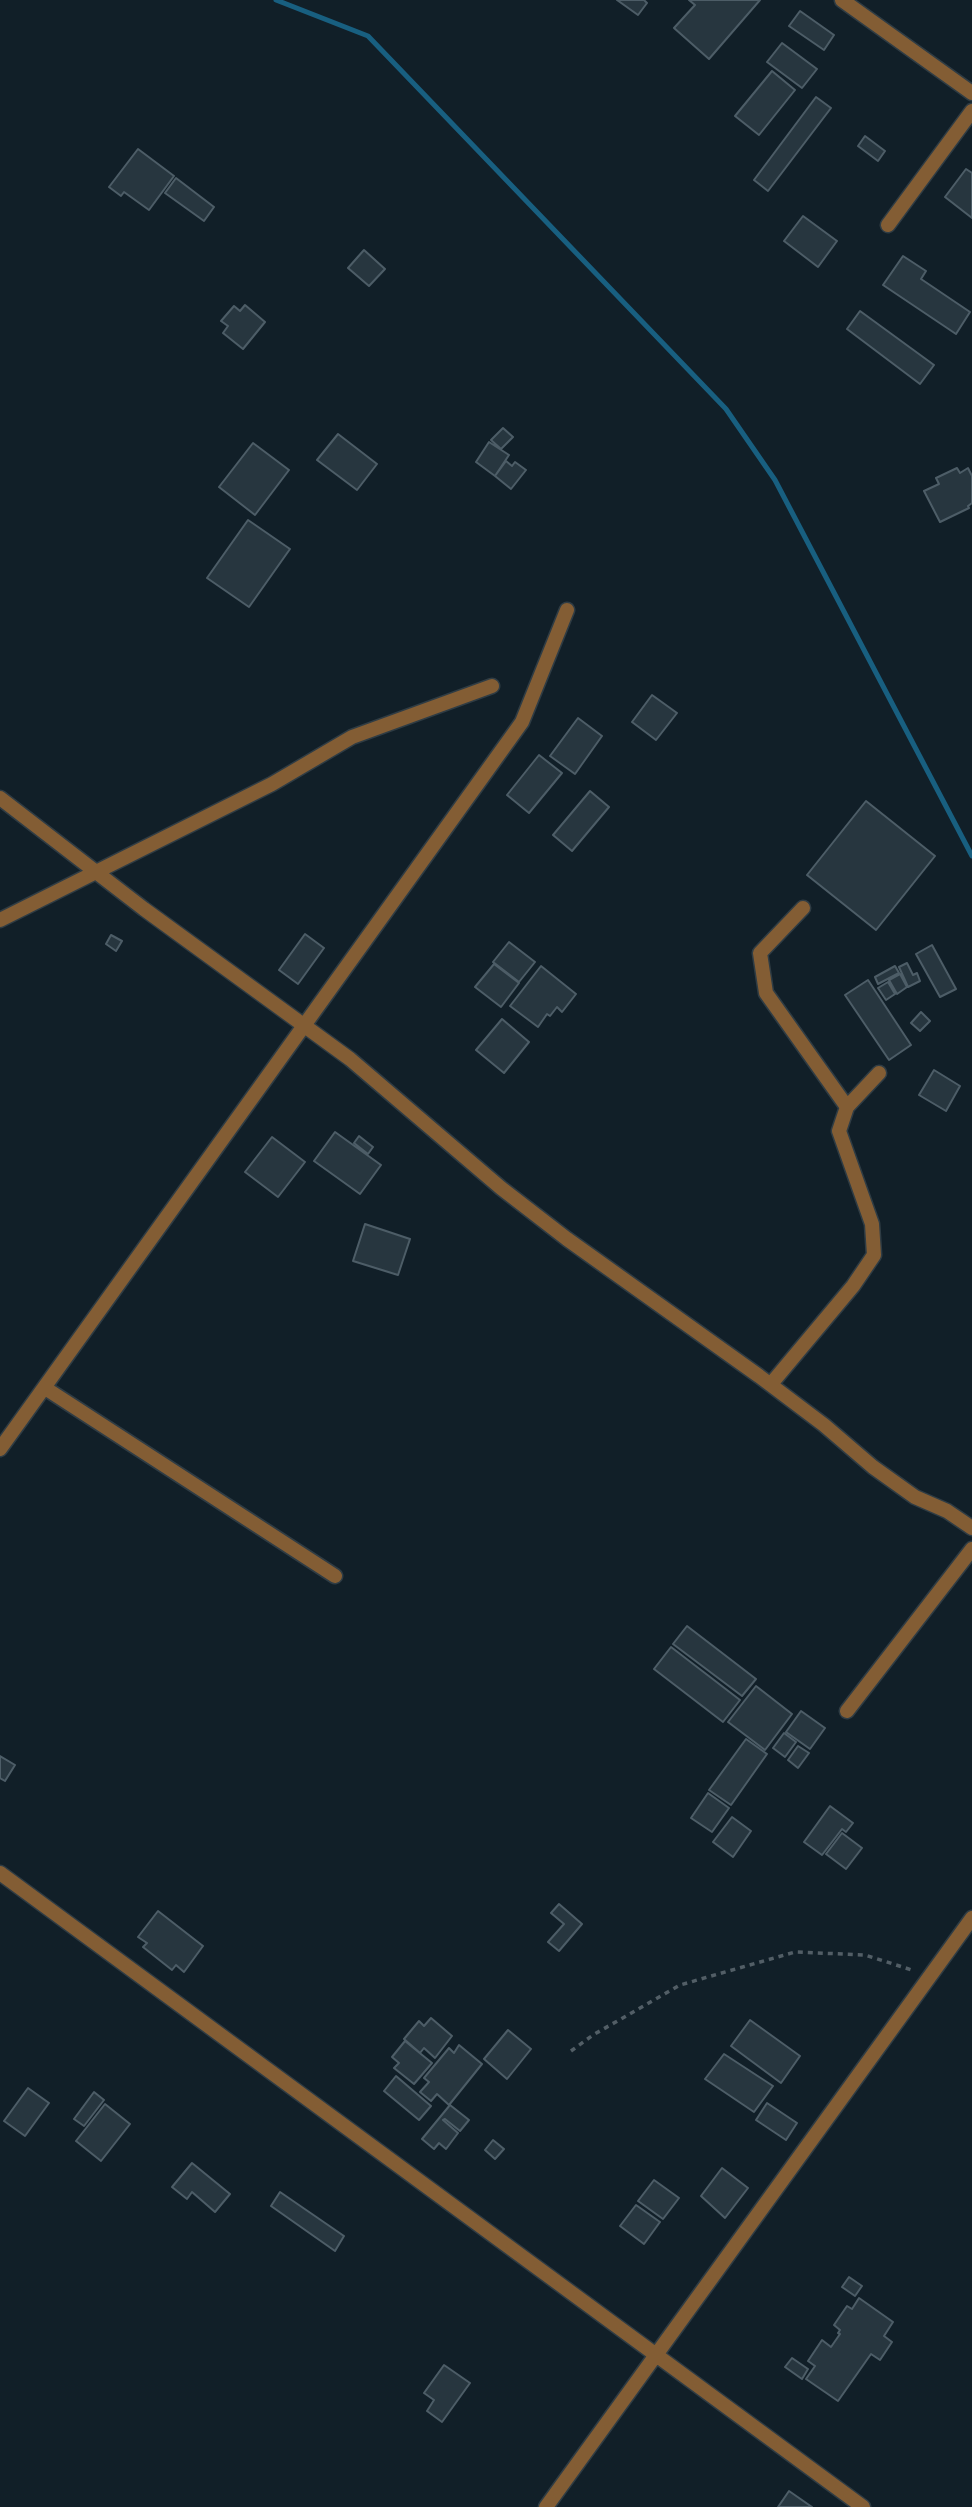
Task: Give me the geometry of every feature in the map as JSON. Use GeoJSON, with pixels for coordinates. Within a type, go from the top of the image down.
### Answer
{"type":"FeatureCollection","features":[{"type":"Feature","properties":{"kind":"street"},"geometry":{"type":"LineString","coordinates":[[842,0],[972,93]]}},
{"type":"Feature","properties":{"kind":"street"},"geometry":{"type":"LineString","coordinates":[[888,225],[972,111]]}},
{"type":"Feature","properties":{"kind":"street"},"geometry":{"type":"LineString","coordinates":[[0,1449],[522,722],[567,610]]}},
{"type":"Feature","properties":{"kind":"street"},"geometry":{"type":"LineString","coordinates":[[0,920],[272,784],[352,737],[492,686]]}},
{"type":"Feature","properties":{"kind":"street"},"geometry":{"type":"LineString","coordinates":[[0,798],[350,1059],[534,1214],[771,1384],[873,1467],[915,1497],[947,1511],[972,1528]]}},
{"type":"Feature","properties":{"kind":"street"},"geometry":{"type":"LineString","coordinates":[[803,908],[760,953],[766,993],[847,1107]]}},
{"type":"Feature","properties":{"kind":"street"},"geometry":{"type":"LineString","coordinates":[[771,1384],[853,1286],[874,1255],[872,1224],[839,1131],[847,1107],[879,1073]]}},
{"type":"Feature","properties":{"kind":"street"},"geometry":{"type":"LineString","coordinates":[[45,1388],[335,1576]]}},
{"type":"Feature","properties":{"kind":"street"},"geometry":{"type":"LineString","coordinates":[[847,1711],[972,1549]]}},
{"type":"Feature","properties":{"kind":"street"},"geometry":{"type":"LineString","coordinates":[[0,1873],[863,2507]]}},
{"type":"Feature","properties":{"kind":"street"},"geometry":{"type":"LineString","coordinates":[[546,2507],[972,1918]]}},
{"type":"Feature","properties":{"kind":"path"},"geometry":{"type":"LineString","coordinates":[[571,2051],[593,2035],[680,1985],[795,1952],[865,1955],[930,1976]]}},
{"type":"Feature","properties":{"kind":"building"},"geometry":{"type":"Polygon","coordinates":[[[617,0],[644,0],[647,3],[638,15],[617,0]]]}},
{"type":"Feature","properties":{"kind":"building"},"geometry":{"type":"Polygon","coordinates":[[[689,0],[760,0],[709,59],[674,28],[695,5],[689,0]]]}},
{"type":"Feature","properties":{"kind":"building"},"geometry":{"type":"Polygon","coordinates":[[[800,11],[834,35],[824,50],[789,26],[800,11]]]}},
{"type":"Feature","properties":{"kind":"building"},"geometry":{"type":"Polygon","coordinates":[[[782,43],[817,69],[802,88],[767,62],[782,43]]]}},
{"type":"Feature","properties":{"kind":"building"},"geometry":{"type":"Polygon","coordinates":[[[772,71],[795,90],[759,135],[735,116],[772,71]]]}},
{"type":"Feature","properties":{"kind":"building"},"geometry":{"type":"Polygon","coordinates":[[[816,97],[831,108],[768,191],[754,180],[816,97]]]}},
{"type":"Feature","properties":{"kind":"building"},"geometry":{"type":"Polygon","coordinates":[[[865,136],[885,151],[878,161],[858,146],[865,136]]]}},
{"type":"Feature","properties":{"kind":"building"},"geometry":{"type":"Polygon","coordinates":[[[138,149],[174,176],[149,210],[124,192],[121,196],[109,187],[138,149]]]}},
{"type":"Feature","properties":{"kind":"building"},"geometry":{"type":"Polygon","coordinates":[[[966,169],[972,173],[972,218],[945,197],[966,169]]]}},
{"type":"Feature","properties":{"kind":"building"},"geometry":{"type":"Polygon","coordinates":[[[176,178],[214,207],[204,221],[165,193],[176,178]]]}},
{"type":"Feature","properties":{"kind":"building"},"geometry":{"type":"Polygon","coordinates":[[[803,216],[837,241],[818,267],[784,241],[803,216]]]}},
{"type":"Feature","properties":{"kind":"building"},"geometry":{"type":"Polygon","coordinates":[[[364,250],[385,269],[369,286],[348,268],[364,250]]]}},
{"type":"Feature","properties":{"kind":"building"},"geometry":{"type":"Polygon","coordinates":[[[903,256],[926,271],[921,279],[970,312],[956,334],[883,285],[903,256]]]}},
{"type":"Feature","properties":{"kind":"building"},"geometry":{"type":"Polygon","coordinates":[[[245,305],[265,322],[243,349],[223,333],[228,326],[221,321],[234,306],[240,311],[245,305]]]}},
{"type":"Feature","properties":{"kind":"building"},"geometry":{"type":"Polygon","coordinates":[[[860,311],[934,365],[920,384],[847,329],[860,311]]]}},
{"type":"Feature","properties":{"kind":"building"},"geometry":{"type":"Polygon","coordinates":[[[503,428],[513,437],[501,449],[491,440],[503,428]]]}},
{"type":"Feature","properties":{"kind":"building"},"geometry":{"type":"Polygon","coordinates":[[[338,434],[377,464],[357,490],[317,460],[338,434]]]}},
{"type":"Feature","properties":{"kind":"building"},"geometry":{"type":"Polygon","coordinates":[[[489,442],[509,455],[495,476],[476,462],[489,442]]]}},
{"type":"Feature","properties":{"kind":"building"},"geometry":{"type":"Polygon","coordinates":[[[253,443],[289,470],[255,515],[219,487],[253,443]]]}},
{"type":"Feature","properties":{"kind":"building"},"geometry":{"type":"Polygon","coordinates":[[[506,461],[512,466],[515,462],[526,470],[511,489],[495,476],[506,461]]]}},
{"type":"Feature","properties":{"kind":"building"},"geometry":{"type":"Polygon","coordinates":[[[957,468],[960,473],[968,468],[972,476],[972,503],[969,508],[940,522],[924,491],[939,484],[936,478],[957,468]]]}},
{"type":"Feature","properties":{"kind":"building"},"geometry":{"type":"Polygon","coordinates":[[[248,520],[290,549],[249,607],[207,578],[248,520]]]}},
{"type":"Feature","properties":{"kind":"building"},"geometry":{"type":"Polygon","coordinates":[[[652,695],[677,713],[656,740],[632,722],[652,695]]]}},
{"type":"Feature","properties":{"kind":"building"},"geometry":{"type":"Polygon","coordinates":[[[578,718],[602,736],[575,774],[550,756],[578,718]]]}},
{"type":"Feature","properties":{"kind":"building"},"geometry":{"type":"Polygon","coordinates":[[[539,755],[562,773],[529,813],[507,795],[539,755]]]}},
{"type":"Feature","properties":{"kind":"building"},"geometry":{"type":"Polygon","coordinates":[[[590,791],[609,807],[572,851],[553,835],[590,791]]]}},
{"type":"Feature","properties":{"kind":"building"},"geometry":{"type":"Polygon","coordinates":[[[866,801],[935,856],[876,930],[807,875],[866,801]]]}},
{"type":"Feature","properties":{"kind":"building"},"geometry":{"type":"Polygon","coordinates":[[[305,934],[324,948],[298,984],[279,970],[305,934]]]}},
{"type":"Feature","properties":{"kind":"building"},"geometry":{"type":"Polygon","coordinates":[[[111,935],[122,941],[116,951],[106,944],[111,935]]]}},
{"type":"Feature","properties":{"kind":"building"},"geometry":{"type":"Polygon","coordinates":[[[509,942],[535,962],[519,982],[493,962],[509,942]]]}},
{"type":"Feature","properties":{"kind":"building"},"geometry":{"type":"Polygon","coordinates":[[[932,945],[956,989],[940,997],[916,954],[932,945]]]}},
{"type":"Feature","properties":{"kind":"building"},"geometry":{"type":"Polygon","coordinates":[[[907,963],[913,975],[917,973],[920,981],[908,987],[899,967],[907,963]]]}},
{"type":"Feature","properties":{"kind":"building"},"geometry":{"type":"Polygon","coordinates":[[[494,964],[519,983],[501,1007],[475,987],[494,964]]]}},
{"type":"Feature","properties":{"kind":"building"},"geometry":{"type":"Polygon","coordinates":[[[541,966],[576,994],[562,1012],[557,1007],[550,1016],[547,1014],[538,1027],[510,1006],[541,966]]]}},
{"type":"Feature","properties":{"kind":"building"},"geometry":{"type":"Polygon","coordinates":[[[895,966],[899,973],[878,984],[875,977],[895,966]]]}},
{"type":"Feature","properties":{"kind":"building"},"geometry":{"type":"Polygon","coordinates":[[[900,974],[907,987],[897,994],[889,980],[900,974]]]}},
{"type":"Feature","properties":{"kind":"building"},"geometry":{"type":"Polygon","coordinates":[[[868,980],[911,1045],[889,1060],[845,995],[868,980]]]}},
{"type":"Feature","properties":{"kind":"building"},"geometry":{"type":"Polygon","coordinates":[[[888,982],[895,994],[886,1000],[878,988],[888,982]]]}},
{"type":"Feature","properties":{"kind":"building"},"geometry":{"type":"Polygon","coordinates":[[[921,1012],[930,1021],[920,1031],[911,1023],[921,1012]]]}},
{"type":"Feature","properties":{"kind":"building"},"geometry":{"type":"Polygon","coordinates":[[[502,1019],[529,1042],[504,1073],[476,1050],[502,1019]]]}},
{"type":"Feature","properties":{"kind":"building"},"geometry":{"type":"Polygon","coordinates":[[[934,1070],[960,1086],[946,1111],[919,1095],[934,1070]]]}},
{"type":"Feature","properties":{"kind":"building"},"geometry":{"type":"Polygon","coordinates":[[[335,1132],[381,1165],[360,1194],[314,1161],[335,1132]]]}},
{"type":"Feature","properties":{"kind":"building"},"geometry":{"type":"Polygon","coordinates":[[[359,1136],[373,1147],[368,1154],[354,1143],[359,1136]]]}},
{"type":"Feature","properties":{"kind":"building"},"geometry":{"type":"Polygon","coordinates":[[[272,1137],[305,1162],[278,1197],[245,1172],[272,1137]]]}},
{"type":"Feature","properties":{"kind":"building"},"geometry":{"type":"Polygon","coordinates":[[[365,1224],[410,1239],[398,1275],[353,1261],[365,1224]]]}},
{"type":"Feature","properties":{"kind":"building"},"geometry":{"type":"Polygon","coordinates":[[[687,1626],[756,1679],[742,1696],[673,1644],[687,1626]]]}},
{"type":"Feature","properties":{"kind":"building"},"geometry":{"type":"Polygon","coordinates":[[[671,1647],[740,1700],[723,1722],[654,1669],[671,1647]]]}},
{"type":"Feature","properties":{"kind":"building"},"geometry":{"type":"Polygon","coordinates":[[[756,1686],[792,1714],[765,1750],[728,1722],[756,1686]]]}},
{"type":"Feature","properties":{"kind":"building"},"geometry":{"type":"Polygon","coordinates":[[[801,1711],[825,1728],[810,1749],[786,1732],[801,1711]]]}},
{"type":"Feature","properties":{"kind":"building"},"geometry":{"type":"Polygon","coordinates":[[[784,1733],[796,1742],[785,1757],[773,1748],[784,1733]]]}},
{"type":"Feature","properties":{"kind":"building"},"geometry":{"type":"Polygon","coordinates":[[[746,1739],[767,1754],[731,1805],[709,1790],[746,1739]]]}},
{"type":"Feature","properties":{"kind":"building"},"geometry":{"type":"Polygon","coordinates":[[[798,1746],[809,1753],[798,1768],[788,1760],[798,1746]]]}},
{"type":"Feature","properties":{"kind":"building"},"geometry":{"type":"Polygon","coordinates":[[[0,1756],[15,1765],[5,1781],[0,1778],[0,1756]]]}},
{"type":"Feature","properties":{"kind":"building"},"geometry":{"type":"Polygon","coordinates":[[[708,1793],[729,1808],[712,1832],[691,1818],[708,1793]]]}},
{"type":"Feature","properties":{"kind":"building"},"geometry":{"type":"Polygon","coordinates":[[[830,1806],[853,1823],[846,1832],[842,1829],[822,1855],[804,1842],[830,1806]]]}},
{"type":"Feature","properties":{"kind":"building"},"geometry":{"type":"Polygon","coordinates":[[[732,1817],[751,1831],[733,1857],[713,1842],[732,1817]]]}},
{"type":"Feature","properties":{"kind":"building"},"geometry":{"type":"Polygon","coordinates":[[[842,1833],[862,1848],[846,1869],[826,1854],[842,1833]]]}},
{"type":"Feature","properties":{"kind":"building"},"geometry":{"type":"Polygon","coordinates":[[[559,1904],[582,1924],[559,1951],[548,1942],[564,1924],[551,1913],[559,1904]]]}},
{"type":"Feature","properties":{"kind":"building"},"geometry":{"type":"Polygon","coordinates":[[[158,1911],[203,1946],[184,1972],[176,1965],[172,1970],[143,1947],[147,1943],[138,1937],[158,1911]]]}},
{"type":"Feature","properties":{"kind":"building"},"geometry":{"type":"Polygon","coordinates":[[[431,2018],[452,2036],[435,2058],[424,2048],[420,2053],[404,2039],[419,2021],[424,2026],[431,2018]]]}},
{"type":"Feature","properties":{"kind":"building"},"geometry":{"type":"Polygon","coordinates":[[[750,2020],[800,2056],[781,2083],[731,2046],[750,2020]]]}},
{"type":"Feature","properties":{"kind":"building"},"geometry":{"type":"Polygon","coordinates":[[[508,2030],[531,2049],[507,2079],[484,2059],[508,2030]]]}},
{"type":"Feature","properties":{"kind":"building"},"geometry":{"type":"Polygon","coordinates":[[[405,2041],[432,2063],[414,2084],[394,2068],[399,2063],[392,2057],[405,2041]]]}},
{"type":"Feature","properties":{"kind":"building"},"geometry":{"type":"Polygon","coordinates":[[[459,2045],[482,2064],[449,2105],[437,2094],[431,2101],[420,2092],[429,2082],[424,2078],[449,2048],[454,2053],[459,2045]]]}},
{"type":"Feature","properties":{"kind":"building"},"geometry":{"type":"Polygon","coordinates":[[[724,2054],[773,2086],[754,2112],[705,2079],[724,2054]]]}},
{"type":"Feature","properties":{"kind":"building"},"geometry":{"type":"Polygon","coordinates":[[[396,2076],[431,2106],[419,2120],[384,2091],[396,2076]]]}},
{"type":"Feature","properties":{"kind":"building"},"geometry":{"type":"Polygon","coordinates":[[[28,2088],[49,2103],[25,2136],[4,2121],[28,2088]]]}},
{"type":"Feature","properties":{"kind":"building"},"geometry":{"type":"Polygon","coordinates":[[[94,2092],[104,2100],[84,2126],[74,2119],[94,2092]]]}},
{"type":"Feature","properties":{"kind":"building"},"geometry":{"type":"Polygon","coordinates":[[[767,2103],[797,2123],[786,2140],[756,2120],[767,2103]]]}},
{"type":"Feature","properties":{"kind":"building"},"geometry":{"type":"Polygon","coordinates":[[[105,2104],[130,2124],[101,2161],[76,2141],[105,2104]]]}},
{"type":"Feature","properties":{"kind":"building"},"geometry":{"type":"Polygon","coordinates":[[[450,2105],[469,2120],[460,2131],[443,2120],[458,2133],[446,2149],[439,2143],[434,2149],[422,2139],[450,2105]]]}},
{"type":"Feature","properties":{"kind":"building"},"geometry":{"type":"Polygon","coordinates":[[[493,2140],[504,2149],[495,2159],[485,2150],[493,2140]]]}},
{"type":"Feature","properties":{"kind":"building"},"geometry":{"type":"Polygon","coordinates":[[[192,2163],[230,2194],[215,2212],[192,2192],[187,2199],[172,2187],[192,2163]]]}},
{"type":"Feature","properties":{"kind":"building"},"geometry":{"type":"Polygon","coordinates":[[[722,2168],[748,2188],[725,2218],[701,2196],[722,2168]]]}},
{"type":"Feature","properties":{"kind":"building"},"geometry":{"type":"Polygon","coordinates":[[[654,2180],[679,2198],[663,2219],[638,2201],[654,2180]]]}},
{"type":"Feature","properties":{"kind":"building"},"geometry":{"type":"Polygon","coordinates":[[[280,2192],[344,2236],[335,2251],[271,2206],[280,2192]]]}},
{"type":"Feature","properties":{"kind":"building"},"geometry":{"type":"Polygon","coordinates":[[[636,2205],[660,2222],[644,2244],[620,2226],[636,2205]]]}},
{"type":"Feature","properties":{"kind":"building"},"geometry":{"type":"Polygon","coordinates":[[[849,2277],[862,2286],[855,2296],[842,2287],[849,2277]]]}},
{"type":"Feature","properties":{"kind":"building"},"geometry":{"type":"Polygon","coordinates":[[[859,2298],[893,2322],[884,2336],[892,2342],[880,2360],[871,2354],[838,2401],[806,2379],[815,2366],[808,2361],[822,2340],[831,2347],[840,2334],[840,2330],[834,2325],[847,2306],[852,2309],[859,2298]]]}},
{"type":"Feature","properties":{"kind":"building"},"geometry":{"type":"Polygon","coordinates":[[[792,2358],[808,2369],[802,2379],[785,2367],[792,2358]]]}},
{"type":"Feature","properties":{"kind":"building"},"geometry":{"type":"Polygon","coordinates":[[[444,2365],[470,2383],[442,2422],[427,2411],[434,2400],[424,2393],[444,2365]]]}},
{"type":"Feature","properties":{"kind":"building"},"geometry":{"type":"Polygon","coordinates":[[[789,2491],[812,2507],[778,2507],[789,2491]]]}},
{"type":"Feature","properties":{"kind":"waterway"},"geometry":{"type":"LineString","coordinates":[[276,0],[368,36],[726,409],[775,480],[972,856]]}}]}
